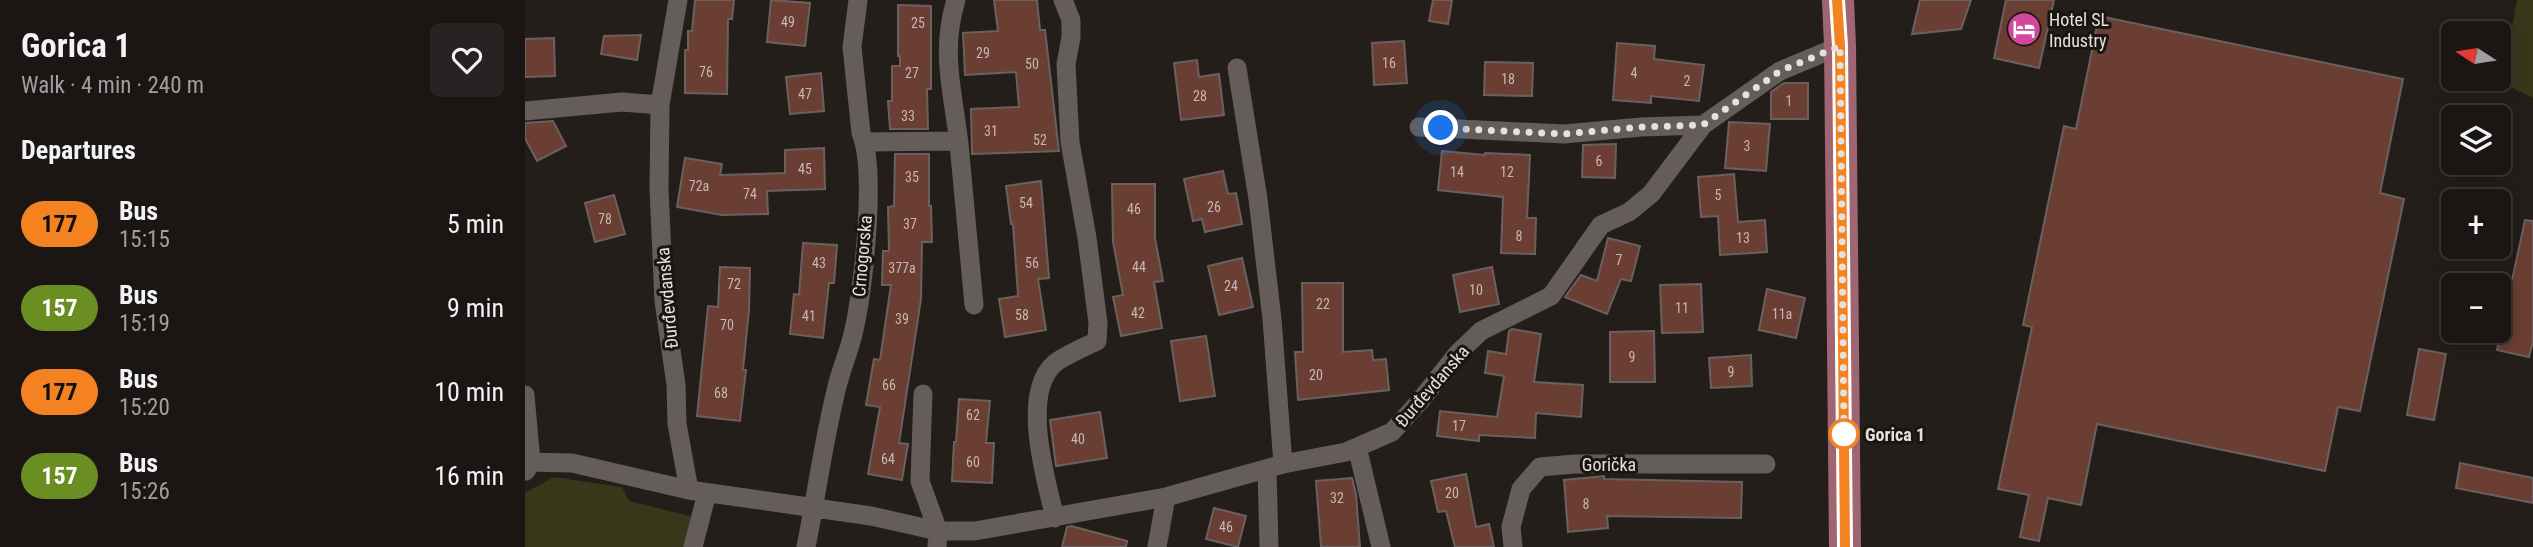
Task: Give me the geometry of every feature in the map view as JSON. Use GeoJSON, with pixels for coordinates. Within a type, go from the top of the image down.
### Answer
{"type":"FeatureCollection","features":[{"type":"Feature","properties":{"kind":"main road"},"geometry":{"type":"LineString","coordinates":[[1837,0],[1840,46],[1845,547]]}},
{"type":"Feature","properties":{"kind":"street"},"geometry":{"type":"LineString","coordinates":[[525,111],[622,102],[660,105],[678,0]]}},
{"type":"Feature","properties":{"kind":"street","name":"Crnogorska"},"geometry":{"type":"LineString","coordinates":[[814,509],[835,394],[853,334],[862,279],[868,193],[852,47],[858,0]]}},
{"type":"Feature","properties":{"kind":"street"},"geometry":{"type":"LineString","coordinates":[[956,0],[949,23],[947,55],[974,304]]}},
{"type":"Feature","properties":{"kind":"street"},"geometry":{"type":"LineString","coordinates":[[1055,518],[1038,443],[1040,389],[1053,365],[1097,341],[1087,238],[1070,142],[1066,64],[1071,20],[1063,0]]}},
{"type":"Feature","properties":{"kind":"street","name":"Đurđevdanska"},"geometry":{"type":"LineString","coordinates":[[525,395],[527,465],[572,463],[698,491],[871,516],[938,539],[1166,497],[1275,467],[1346,452],[1392,432],[1458,353],[1481,331],[1551,296],[1601,225],[1629,212],[1651,194],[1703,125],[1780,71],[1840,46]]}},
{"type":"Feature","properties":{"kind":"street"},"geometry":{"type":"LineString","coordinates":[[1237,68],[1260,212],[1272,319],[1275,467],[1269,547]]}},
{"type":"Feature","properties":{"kind":"street","name":"Đurđevdanska"},"geometry":{"type":"LineString","coordinates":[[660,105],[659,189],[664,301],[676,385],[677,424],[698,491]]}},
{"type":"Feature","properties":{"kind":"street"},"geometry":{"type":"LineString","coordinates":[[1419,127],[1564,134],[1703,125]]}},
{"type":"Feature","properties":{"kind":"street"},"geometry":{"type":"LineString","coordinates":[[864,142],[958,142]]}},
{"type":"Feature","properties":{"kind":"street"},"geometry":{"type":"LineString","coordinates":[[923,394],[921,481],[938,539]]}},
{"type":"Feature","properties":{"kind":"street"},"geometry":{"type":"LineString","coordinates":[[1357,447],[1381,547]]}},
{"type":"Feature","properties":{"kind":"street","name":"Gorička"},"geometry":{"type":"LineString","coordinates":[[1513,547],[1511,527],[1521,489],[1540,467],[1574,464],[1766,464]]}},
{"type":"Feature","properties":{"kind":"street"},"geometry":{"type":"LineString","coordinates":[[693,547],[698,491]]}},
{"type":"Feature","properties":{"kind":"street"},"geometry":{"type":"LineString","coordinates":[[1157,547],[1166,497]]}},
{"type":"Feature","properties":{"kind":"street"},"geometry":{"type":"LineString","coordinates":[[806,547],[814,509]]}},
{"type":"Feature","properties":{"kind":"green space"},"geometry":{"type":"Polygon","coordinates":[[[2517,0],[2533,0],[2533,98],[2511,87],[2511,33],[2517,0]]]}},
{"type":"Feature","properties":{"kind":"green space"},"geometry":{"type":"Polygon","coordinates":[[[554,477],[622,487],[629,501],[693,517],[685,547],[525,547],[525,493],[554,477]]]}},
{"type":"Feature","properties":{"kind":"building"},"geometry":{"type":"Polygon","coordinates":[[[695,0],[734,0],[732,19],[728,19],[727,94],[685,93],[685,50],[688,50],[688,31],[692,31],[695,0]]]}},
{"type":"Feature","properties":{"kind":"building"},"geometry":{"type":"Polygon","coordinates":[[[771,0],[810,3],[805,46],[767,42],[771,0]]]}},
{"type":"Feature","properties":{"kind":"building"},"geometry":{"type":"Polygon","coordinates":[[[994,0],[1037,0],[1040,30],[1045,30],[1059,151],[972,154],[971,109],[1019,107],[1016,72],[965,75],[963,33],[998,31],[994,0]]]}},
{"type":"Feature","properties":{"kind":"building"},"geometry":{"type":"Polygon","coordinates":[[[1433,0],[1452,0],[1448,24],[1429,21],[1433,0]]]}},
{"type":"Feature","properties":{"kind":"building"},"geometry":{"type":"Polygon","coordinates":[[[1920,0],[1971,0],[1961,29],[1912,34],[1920,0]]]}},
{"type":"Feature","properties":{"kind":"building","name":"Hotel SL Industry"},"geometry":{"type":"Polygon","coordinates":[[[2006,0],[2054,0],[2039,68],[1994,58],[2006,0]]]}},
{"type":"Feature","properties":{"kind":"building"},"geometry":{"type":"Polygon","coordinates":[[[898,5],[931,6],[928,129],[890,129],[888,101],[892,101],[892,66],[900,66],[898,5]]]}},
{"type":"Feature","properties":{"kind":"building"},"geometry":{"type":"Polygon","coordinates":[[[2099,16],[2403,79],[2380,193],[2404,199],[2360,411],[2338,407],[2325,471],[2097,424],[2081,505],[2048,498],[2039,541],[2020,537],[2029,495],[1998,489],[2032,327],[2023,325],[2064,126],[2076,129],[2099,16]]]}},
{"type":"Feature","properties":{"kind":"building"},"geometry":{"type":"Polygon","coordinates":[[[641,35],[637,60],[601,54],[604,36],[641,35]]]}},
{"type":"Feature","properties":{"kind":"building"},"geometry":{"type":"Polygon","coordinates":[[[554,38],[555,76],[525,77],[525,39],[554,38]]]}},
{"type":"Feature","properties":{"kind":"building"},"geometry":{"type":"Polygon","coordinates":[[[1404,41],[1407,83],[1374,85],[1372,43],[1404,41]]]}},
{"type":"Feature","properties":{"kind":"building"},"geometry":{"type":"Polygon","coordinates":[[[1617,43],[1655,46],[1654,59],[1704,65],[1699,101],[1651,96],[1651,103],[1613,100],[1617,43]]]}},
{"type":"Feature","properties":{"kind":"building"},"geometry":{"type":"Polygon","coordinates":[[[1197,60],[1199,77],[1219,74],[1224,115],[1181,120],[1174,63],[1197,60]]]}},
{"type":"Feature","properties":{"kind":"building"},"geometry":{"type":"Polygon","coordinates":[[[1485,62],[1533,63],[1532,96],[1484,95],[1485,62]]]}},
{"type":"Feature","properties":{"kind":"building"},"geometry":{"type":"Polygon","coordinates":[[[821,73],[824,111],[790,114],[786,77],[821,73]]]}},
{"type":"Feature","properties":{"kind":"building"},"geometry":{"type":"Polygon","coordinates":[[[1784,83],[1808,83],[1808,119],[1771,119],[1771,92],[1784,83]]]}},
{"type":"Feature","properties":{"kind":"building"},"geometry":{"type":"Polygon","coordinates":[[[553,121],[566,146],[537,161],[525,138],[525,123],[553,121]]]}},
{"type":"Feature","properties":{"kind":"building"},"geometry":{"type":"Polygon","coordinates":[[[1729,122],[1770,124],[1766,171],[1725,168],[1729,122]]]}},
{"type":"Feature","properties":{"kind":"building"},"geometry":{"type":"Polygon","coordinates":[[[1616,144],[1615,178],[1582,177],[1583,145],[1616,144]]]}},
{"type":"Feature","properties":{"kind":"building"},"geometry":{"type":"Polygon","coordinates":[[[824,148],[825,189],[767,191],[768,214],[722,215],[677,207],[685,158],[722,164],[720,175],[785,173],[785,150],[824,148]]]}},
{"type":"Feature","properties":{"kind":"building"},"geometry":{"type":"Polygon","coordinates":[[[1442,151],[1530,155],[1527,218],[1536,218],[1535,254],[1501,253],[1503,197],[1438,190],[1442,151]]]}},
{"type":"Feature","properties":{"kind":"building"},"geometry":{"type":"Polygon","coordinates":[[[895,154],[929,154],[932,242],[922,242],[921,299],[899,443],[908,444],[902,480],[868,474],[880,407],[866,405],[874,359],[880,360],[891,285],[882,285],[883,251],[889,251],[888,207],[894,206],[895,154]]]}},
{"type":"Feature","properties":{"kind":"building"},"geometry":{"type":"Polygon","coordinates":[[[1223,171],[1228,194],[1236,193],[1242,224],[1205,232],[1202,219],[1193,221],[1184,179],[1223,171]]]}},
{"type":"Feature","properties":{"kind":"building"},"geometry":{"type":"Polygon","coordinates":[[[1734,174],[1738,222],[1765,220],[1767,252],[1720,255],[1718,216],[1701,217],[1698,177],[1734,174]]]}},
{"type":"Feature","properties":{"kind":"building"},"geometry":{"type":"Polygon","coordinates":[[[1041,181],[1049,278],[1038,279],[1046,330],[1005,337],[999,299],[1018,296],[1013,224],[1006,186],[1041,181]]]}},
{"type":"Feature","properties":{"kind":"building"},"geometry":{"type":"Polygon","coordinates":[[[1112,184],[1155,184],[1155,238],[1163,281],[1154,282],[1162,328],[1121,336],[1113,297],[1123,295],[1113,242],[1112,184]]]}},
{"type":"Feature","properties":{"kind":"building"},"geometry":{"type":"Polygon","coordinates":[[[614,195],[625,234],[595,242],[585,203],[614,195]]]}},
{"type":"Feature","properties":{"kind":"building"},"geometry":{"type":"Polygon","coordinates":[[[2525,220],[2533,221],[2533,341],[2529,357],[2497,350],[2499,343],[2511,343],[2511,285],[2525,220]]]}},
{"type":"Feature","properties":{"kind":"building"},"geometry":{"type":"Polygon","coordinates":[[[1608,238],[1640,246],[1631,281],[1621,279],[1607,314],[1565,297],[1581,275],[1597,281],[1608,238]]]}},
{"type":"Feature","properties":{"kind":"building"},"geometry":{"type":"Polygon","coordinates":[[[803,243],[837,245],[834,283],[829,283],[823,338],[790,334],[794,294],[799,295],[803,243]]]}},
{"type":"Feature","properties":{"kind":"building"},"geometry":{"type":"Polygon","coordinates":[[[1242,258],[1253,307],[1219,315],[1208,266],[1242,258]]]}},
{"type":"Feature","properties":{"kind":"building"},"geometry":{"type":"Polygon","coordinates":[[[720,267],[750,268],[743,370],[746,370],[740,421],[697,416],[708,306],[718,307],[720,267]]]}},
{"type":"Feature","properties":{"kind":"building"},"geometry":{"type":"Polygon","coordinates":[[[1492,267],[1499,304],[1460,312],[1453,275],[1492,267]]]}},
{"type":"Feature","properties":{"kind":"building"},"geometry":{"type":"Polygon","coordinates":[[[1302,283],[1343,283],[1343,352],[1372,350],[1373,360],[1386,359],[1389,390],[1298,400],[1295,352],[1303,352],[1302,283]]]}},
{"type":"Feature","properties":{"kind":"building"},"geometry":{"type":"Polygon","coordinates":[[[1701,284],[1703,332],[1662,333],[1660,285],[1701,284]]]}},
{"type":"Feature","properties":{"kind":"building"},"geometry":{"type":"Polygon","coordinates":[[[1767,289],[1805,298],[1796,338],[1759,330],[1767,289]]]}},
{"type":"Feature","properties":{"kind":"building"},"geometry":{"type":"Polygon","coordinates":[[[1512,329],[1541,334],[1534,382],[1583,385],[1581,417],[1536,413],[1535,438],[1479,435],[1479,441],[1437,436],[1440,411],[1497,417],[1504,376],[1485,373],[1488,351],[1506,354],[1509,331],[1512,329]]]}},
{"type":"Feature","properties":{"kind":"building"},"geometry":{"type":"Polygon","coordinates":[[[1654,331],[1655,382],[1610,382],[1610,332],[1654,331]]]}},
{"type":"Feature","properties":{"kind":"building"},"geometry":{"type":"Polygon","coordinates":[[[1206,336],[1215,396],[1180,401],[1171,341],[1206,336]]]}},
{"type":"Feature","properties":{"kind":"building"},"geometry":{"type":"Polygon","coordinates":[[[2419,349],[2446,354],[2434,420],[2407,415],[2419,349]]]}},
{"type":"Feature","properties":{"kind":"building"},"geometry":{"type":"Polygon","coordinates":[[[1751,355],[1752,386],[1711,388],[1709,358],[1751,355]]]}},
{"type":"Feature","properties":{"kind":"building"},"geometry":{"type":"Polygon","coordinates":[[[959,399],[990,401],[986,443],[994,443],[992,483],[952,481],[959,399]]]}},
{"type":"Feature","properties":{"kind":"building"},"geometry":{"type":"Polygon","coordinates":[[[1100,412],[1107,458],[1056,466],[1050,420],[1100,412]]]}},
{"type":"Feature","properties":{"kind":"building"},"geometry":{"type":"Polygon","coordinates":[[[2460,463],[2533,478],[2533,503],[2456,488],[2460,463]]]}},
{"type":"Feature","properties":{"kind":"building"},"geometry":{"type":"Polygon","coordinates":[[[1466,474],[1476,527],[1489,524],[1494,547],[1455,547],[1446,511],[1438,512],[1431,481],[1466,474]]]}},
{"type":"Feature","properties":{"kind":"building"},"geometry":{"type":"Polygon","coordinates":[[[1604,476],[1604,479],[1742,482],[1741,518],[1607,516],[1608,528],[1568,532],[1564,480],[1604,476]]]}},
{"type":"Feature","properties":{"kind":"building"},"geometry":{"type":"Polygon","coordinates":[[[1352,478],[1356,494],[1360,547],[1321,547],[1316,481],[1352,478]]]}},
{"type":"Feature","properties":{"kind":"building"},"geometry":{"type":"Polygon","coordinates":[[[1214,508],[1246,516],[1238,547],[1206,539],[1214,508]]]}},
{"type":"Feature","properties":{"kind":"building"},"geometry":{"type":"Polygon","coordinates":[[[1067,527],[1127,541],[1126,547],[1062,547],[1067,527]]]}},
{"type":"Feature","properties":{"kind":"bus line","name":"177"},"geometry":{"type":"LineString","coordinates":[[1837,0],[1840,46],[1845,547]]}},
{"type":"Feature","properties":{"kind":"place","name":"Hotel SL Industry"},"geometry":{"type":"Point","coordinates":[2024,29]}},
{"type":"Feature","properties":{"kind":"place","name":"Gorica 1"},"geometry":{"type":"Point","coordinates":[1844,434]}},
{"type":"Feature","properties":{"kind":"route"},"geometry":{"type":"LineString","coordinates":[[1441,128],[1564,134],[1703,125],[1780,71],[1840,46],[1844,434]]}}]}
